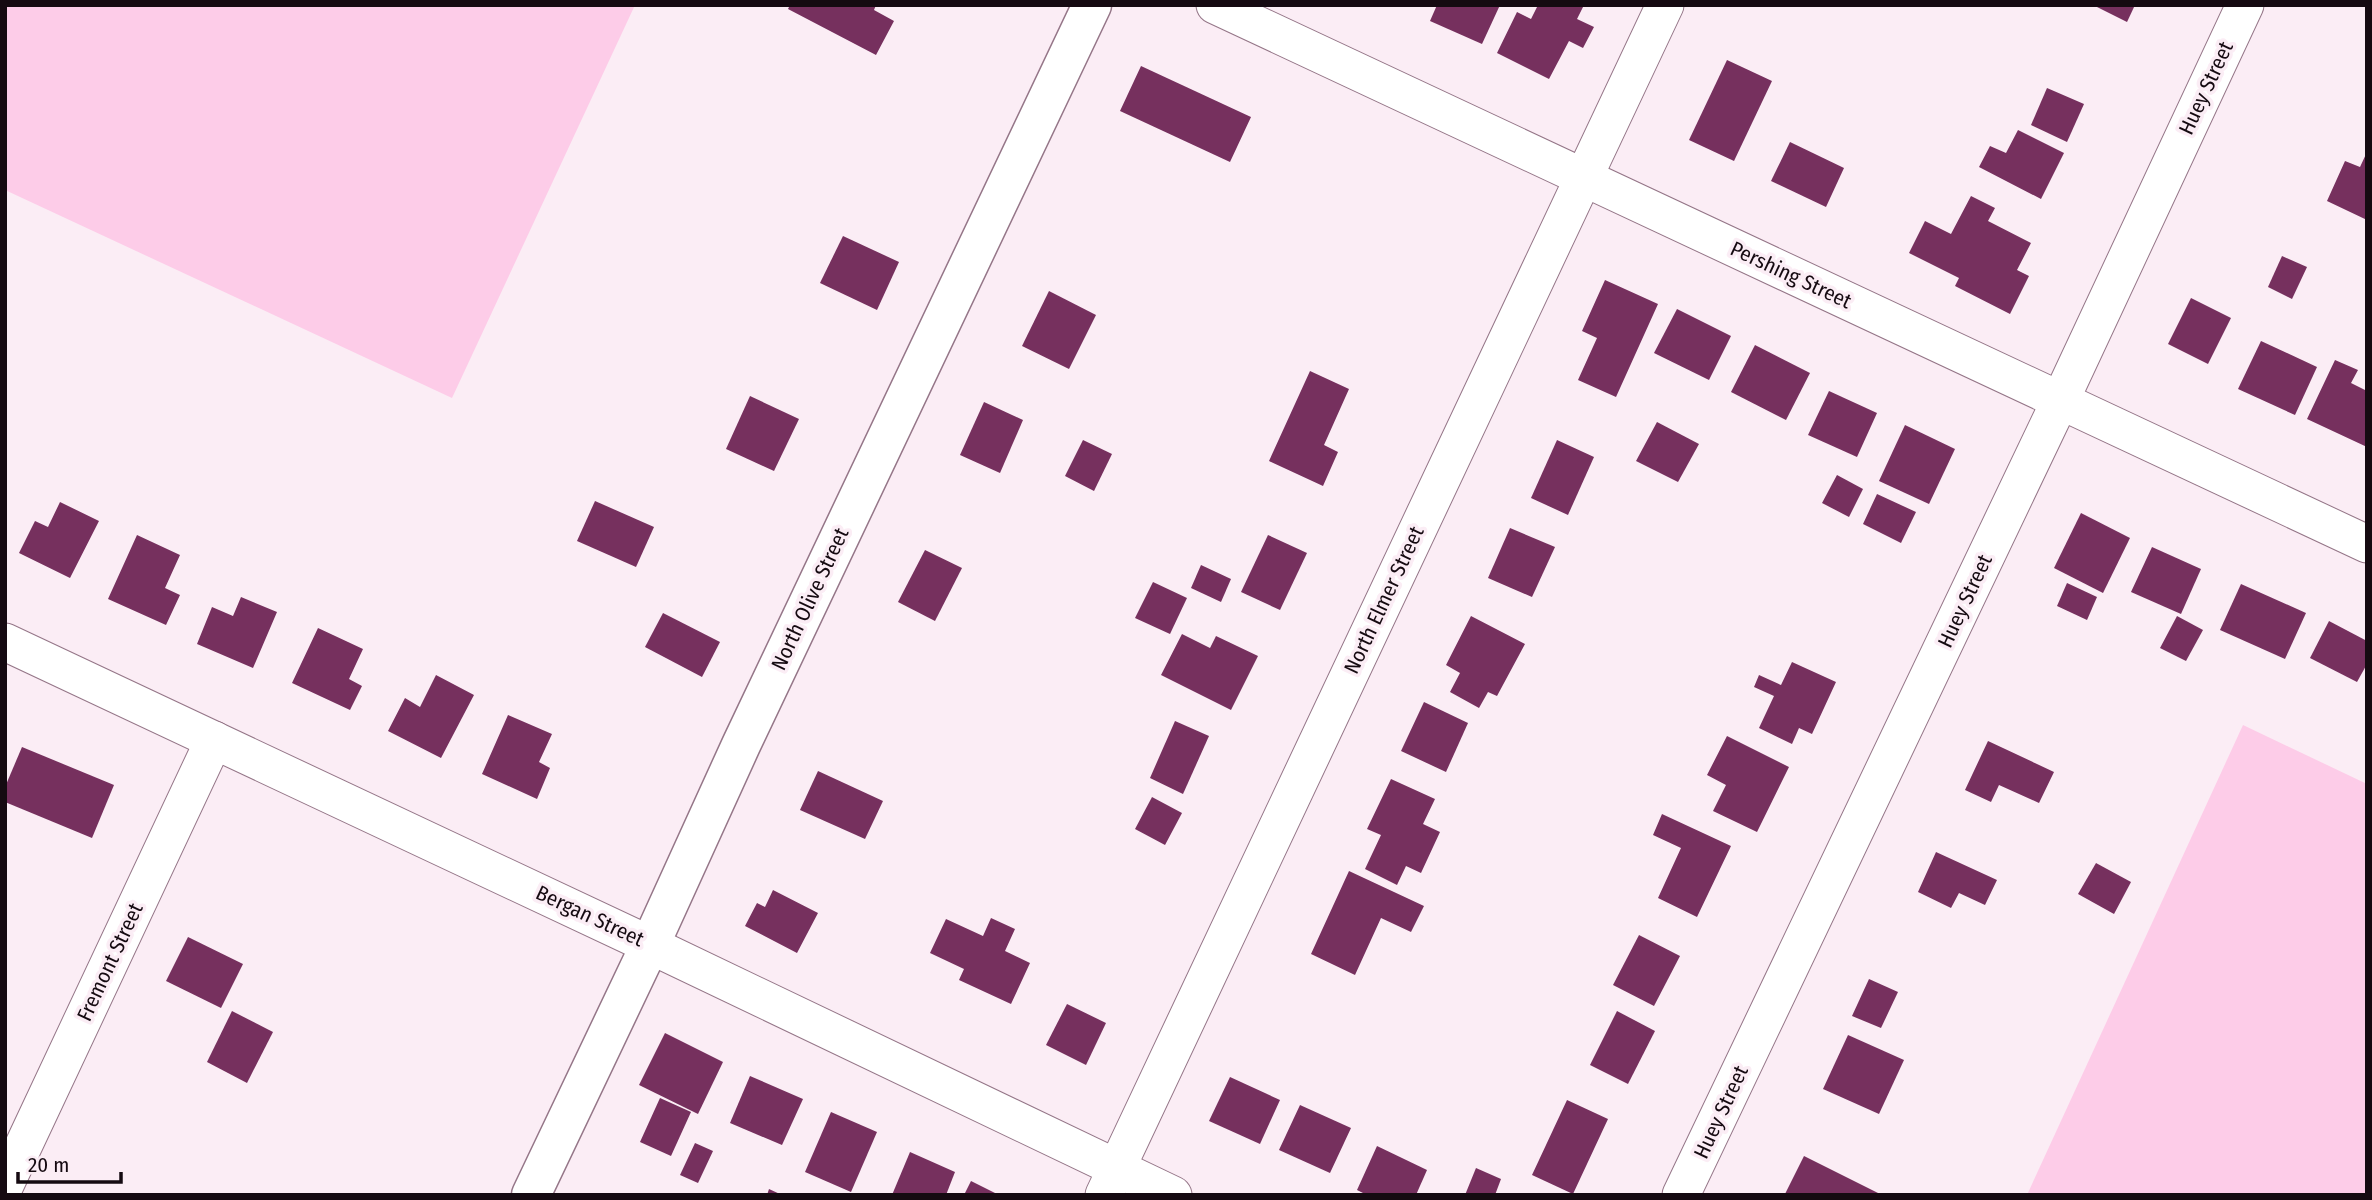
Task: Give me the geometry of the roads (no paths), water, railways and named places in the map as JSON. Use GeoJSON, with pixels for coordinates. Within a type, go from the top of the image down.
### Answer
{"type":"FeatureCollection","features":[{"type":"Feature","properties":{"kind":"street","name":"North Olive Street"},"geometry":{"type":"LineString","coordinates":[[531,1195],[1092,5]]}},
{"type":"Feature","properties":{"kind":"street","name":"Pershing Street"},"geometry":{"type":"LineString","coordinates":[[1215,5],[2367,544]]}},
{"type":"Feature","properties":{"kind":"street","name":"North Elmer Street"},"geometry":{"type":"LineString","coordinates":[[1110,1182],[1665,5]]}},
{"type":"Feature","properties":{"kind":"street","name":"Huey Street"},"geometry":{"type":"LineString","coordinates":[[1681,1195],[2060,401],[2245,5]]}},
{"type":"Feature","properties":{"kind":"street","name":"Bergan Street"},"geometry":{"type":"LineString","coordinates":[[5,642],[650,944],[1110,1182],[1173,1195]]}},
{"type":"Feature","properties":{"kind":"street","name":"Fremont Street"},"geometry":{"type":"LineString","coordinates":[[5,1185],[214,740]]}}]}
